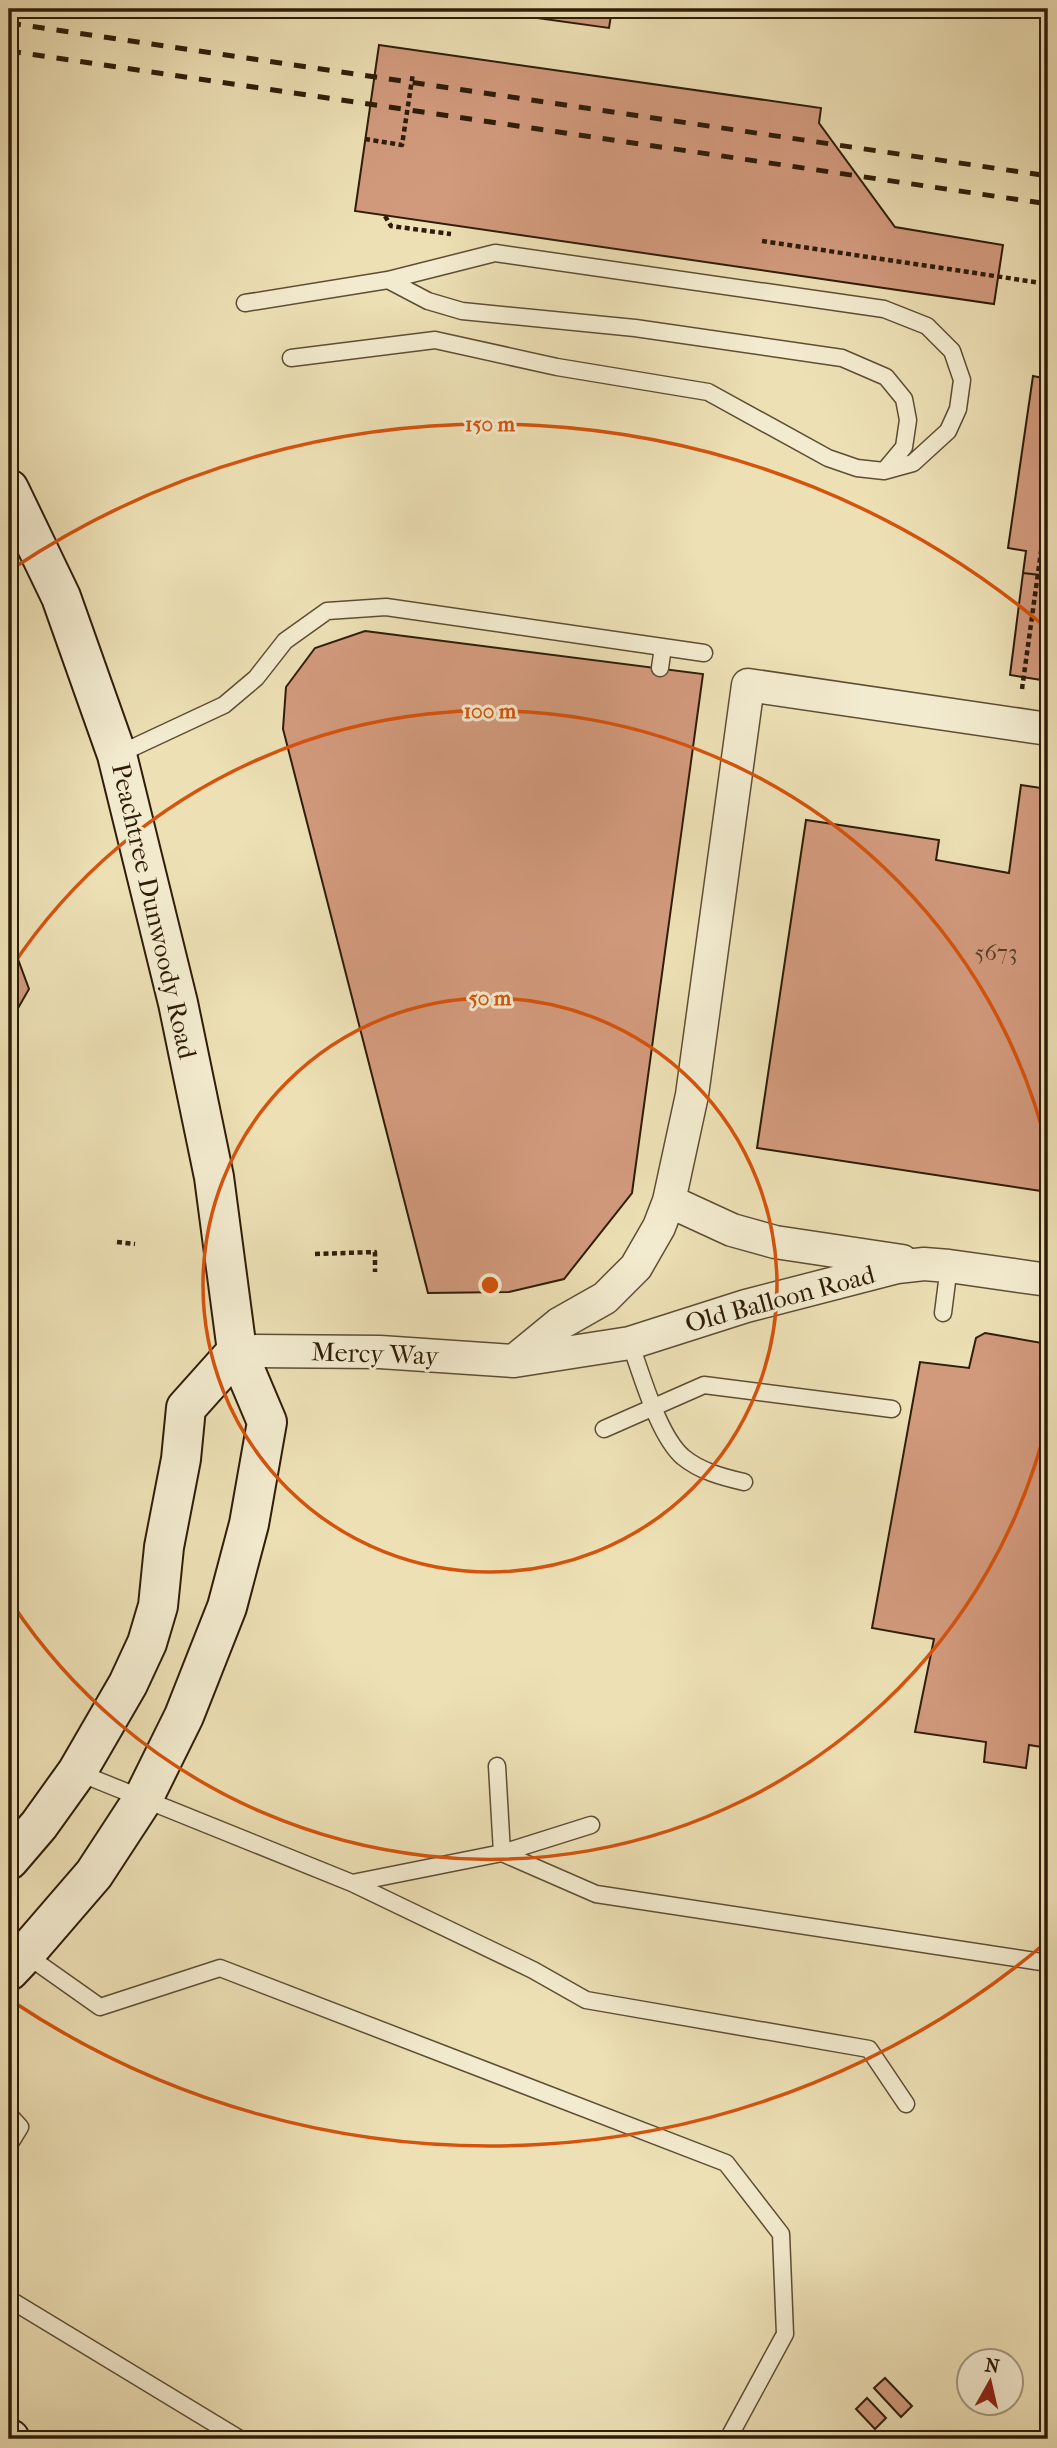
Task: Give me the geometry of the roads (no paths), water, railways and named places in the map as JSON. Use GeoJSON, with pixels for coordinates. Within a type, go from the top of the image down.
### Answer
{"type":"FeatureCollection","features":[{"type":"Feature","properties":{"kind":"main road","name":"Peachtree Dunwoody Road"},"geometry":{"type":"LineString","coordinates":[[9,489],[61,597],[117,755],[178,1003],[214,1177],[237,1350],[267,1422],[249,1524],[227,1607],[184,1716],[143,1799],[94,1874],[17,1962]]}},
{"type":"Feature","properties":{"kind":"main road"},"geometry":{"type":"LineString","coordinates":[[9,1860],[39,1825],[77,1772],[111,1715],[147,1643],[158,1606],[164,1547],[181,1459],[186,1408],[237,1350]]}},
{"type":"Feature","properties":{"kind":"street"},"geometry":{"type":"LineString","coordinates":[[514,1360],[559,1324],[605,1298],[636,1267],[659,1227],[669,1201],[692,1095],[748,685],[1048,729]]}},
{"type":"Feature","properties":{"kind":"street"},"geometry":{"type":"LineString","coordinates":[[669,1201],[732,1230],[775,1241],[936,1265]]}},
{"type":"Feature","properties":{"kind":"street","name":"Old Balloon Road"},"geometry":{"type":"LineString","coordinates":[[514,1360],[630,1343],[746,1306],[897,1267],[936,1265],[1048,1280]]}},
{"type":"Feature","properties":{"kind":"street","name":"Mercy Way"},"geometry":{"type":"LineString","coordinates":[[237,1350],[380,1352],[514,1360]]}},
{"type":"Feature","properties":{"kind":"lane"},"geometry":{"type":"LineString","coordinates":[[245,303],[388,280],[495,253],[884,309],[928,326],[952,351],[962,380],[958,409],[948,431],[913,463],[884,471],[857,468],[828,458],[708,392],[557,367],[435,340],[291,358]]}},
{"type":"Feature","properties":{"kind":"lane"},"geometry":{"type":"LineString","coordinates":[[388,280],[428,301],[462,311],[635,328],[842,358],[886,377],[904,398],[908,420],[904,447],[884,471]]}},
{"type":"Feature","properties":{"kind":"lane"},"geometry":{"type":"LineString","coordinates":[[117,755],[224,705],[256,678],[285,641],[327,611],[386,607],[704,653]]}},
{"type":"Feature","properties":{"kind":"lane"},"geometry":{"type":"LineString","coordinates":[[660,668],[663,647]]}},
{"type":"Feature","properties":{"kind":"lane"},"geometry":{"type":"LineString","coordinates":[[936,1265],[943,1313]]}},
{"type":"Feature","properties":{"kind":"lane"},"geometry":{"type":"LineString","coordinates":[[630,1343],[665,1436],[683,1457],[715,1476],[744,1482]]}},
{"type":"Feature","properties":{"kind":"lane"},"geometry":{"type":"LineString","coordinates":[[604,1429],[704,1385],[892,1409]]}},
{"type":"Feature","properties":{"kind":"lane"},"geometry":{"type":"LineString","coordinates":[[497,1766],[502,1853]]}},
{"type":"Feature","properties":{"kind":"lane"},"geometry":{"type":"LineString","coordinates":[[77,1772],[352,1883],[533,1970],[586,2000],[869,2049],[906,2105]]}},
{"type":"Feature","properties":{"kind":"lane"},"geometry":{"type":"LineString","coordinates":[[352,1883],[502,1853],[591,1825]]}},
{"type":"Feature","properties":{"kind":"lane"},"geometry":{"type":"LineString","coordinates":[[502,1853],[596,1894],[1048,1963]]}},
{"type":"Feature","properties":{"kind":"lane"},"geometry":{"type":"LineString","coordinates":[[17,1962],[100,2007],[220,1968],[726,2164],[781,2234],[785,2334],[728,2439]]}},
{"type":"Feature","properties":{"kind":"lane"},"geometry":{"type":"LineString","coordinates":[[9,2115],[20,2127],[9,2144]]}},
{"type":"Feature","properties":{"kind":"lane"},"geometry":{"type":"LineString","coordinates":[[9,2299],[240,2439]]}},
{"type":"Feature","properties":{"kind":"railway"},"geometry":{"type":"LineString","coordinates":[[9,23],[1048,176]]}},
{"type":"Feature","properties":{"kind":"railway"},"geometry":{"type":"LineString","coordinates":[[9,51],[1048,204]]}}]}
